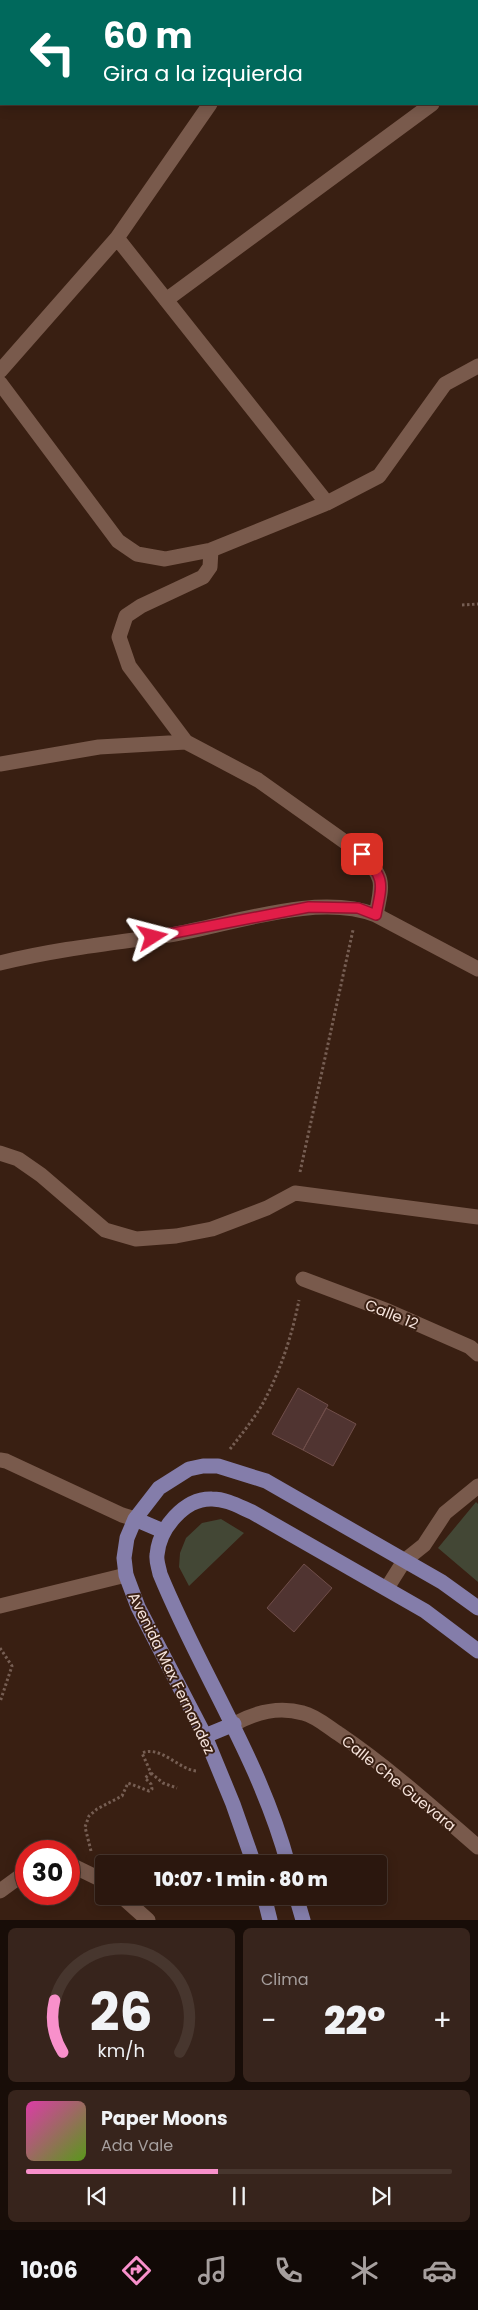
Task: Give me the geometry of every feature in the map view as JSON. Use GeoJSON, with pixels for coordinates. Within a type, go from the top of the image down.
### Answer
{"type":"FeatureCollection","features":[{"type":"Feature","properties":{"kind":"main road","name":"Avenida Max Fernandez"},"geometry":{"type":"LineString","coordinates":[[251,1855],[233,1804],[205,1736],[138,1607],[126,1575],[124,1558],[127,1538],[135,1519],[159,1488],[189,1469],[203,1466],[218,1466],[266,1481],[442,1582],[478,1608]]}},
{"type":"Feature","properties":{"kind":"main road"},"geometry":{"type":"LineString","coordinates":[[135,1519],[163,1532],[187,1507],[211,1498],[226,1501],[252,1512],[387,1588],[425,1611],[478,1651]]}},
{"type":"Feature","properties":{"kind":"main road","name":"Avenida Max Fernandez"},"geometry":{"type":"LineString","coordinates":[[163,1532],[157,1556],[160,1574],[234,1724],[260,1786],[285,1855]]}},
{"type":"Feature","properties":{"kind":"main road"},"geometry":{"type":"LineString","coordinates":[[205,1736],[234,1724]]}},
{"type":"Feature","properties":{"kind":"main road"},"geometry":{"type":"LineString","coordinates":[[266,1905],[270,1920]]}},
{"type":"Feature","properties":{"kind":"main road"},"geometry":{"type":"LineString","coordinates":[[299,1905],[303,1920]]}},
{"type":"Feature","properties":{"kind":"street"},"geometry":{"type":"LineString","coordinates":[[0,371],[117,238],[209,105]]}},
{"type":"Feature","properties":{"kind":"street"},"geometry":{"type":"LineString","coordinates":[[166,300],[431,105]]}},
{"type":"Feature","properties":{"kind":"street"},"geometry":{"type":"LineString","coordinates":[[117,238],[327,503]]}},
{"type":"Feature","properties":{"kind":"street"},"geometry":{"type":"LineString","coordinates":[[0,383],[118,541],[137,554],[165,559],[212,550],[327,503],[379,476],[445,384],[478,366]]}},
{"type":"Feature","properties":{"kind":"street"},"geometry":{"type":"LineString","coordinates":[[212,550],[210,567],[203,577],[141,606],[126,616],[119,637],[129,666],[186,742],[258,780],[362,854],[372,865],[382,884],[376,915]]}},
{"type":"Feature","properties":{"kind":"street"},"geometry":{"type":"LineString","coordinates":[[1,762],[99,747],[186,742]]}},
{"type":"Feature","properties":{"kind":"street"},"geometry":{"type":"LineString","coordinates":[[0,963],[42,952],[171,934],[309,907],[358,908],[376,915],[478,970]]}},
{"type":"Feature","properties":{"kind":"street"},"geometry":{"type":"LineString","coordinates":[[0,1153],[18,1159],[41,1174],[105,1230],[136,1239],[176,1236],[212,1229],[266,1208],[295,1193],[478,1217]]}},
{"type":"Feature","properties":{"kind":"street","name":"Calle 12"},"geometry":{"type":"LineString","coordinates":[[303,1279],[388,1311],[470,1347],[478,1354]]}},
{"type":"Feature","properties":{"kind":"street"},"geometry":{"type":"LineString","coordinates":[[0,1460],[6,1461],[122,1515],[135,1519]]}},
{"type":"Feature","properties":{"kind":"street"},"geometry":{"type":"LineString","coordinates":[[387,1588],[404,1561],[424,1545],[445,1513],[478,1486]]}},
{"type":"Feature","properties":{"kind":"street"},"geometry":{"type":"LineString","coordinates":[[0,1606],[126,1575]]}},
{"type":"Feature","properties":{"kind":"street","name":"Calle Che Guevara"},"geometry":{"type":"LineString","coordinates":[[234,1724],[250,1715],[271,1710],[291,1710],[306,1713],[351,1742],[392,1773],[478,1847]]}},
{"type":"Feature","properties":{"kind":"street"},"geometry":{"type":"LineString","coordinates":[[80,1869],[95,1876]]}},
{"type":"Feature","properties":{"kind":"street"},"geometry":{"type":"LineString","coordinates":[[0,1891],[15,1880]]}},
{"type":"Feature","properties":{"kind":"street"},"geometry":{"type":"LineString","coordinates":[[131,1905],[148,1920]]}},
{"type":"Feature","properties":{"kind":"path"},"geometry":{"type":"LineString","coordinates":[[462,605],[478,604]]}},
{"type":"Feature","properties":{"kind":"path"},"geometry":{"type":"LineString","coordinates":[[295,1193],[358,908]]}},
{"type":"Feature","properties":{"kind":"path"},"geometry":{"type":"LineString","coordinates":[[218,1466],[262,1406],[280,1365],[294,1324],[303,1279]]}},
{"type":"Feature","properties":{"kind":"path"},"geometry":{"type":"LineString","coordinates":[[0,1648],[12,1666],[0,1702]]}},
{"type":"Feature","properties":{"kind":"path"},"geometry":{"type":"LineString","coordinates":[[177,1788],[163,1783],[151,1773],[142,1753],[146,1751],[166,1757],[190,1770],[199,1772],[205,1769]]}},
{"type":"Feature","properties":{"kind":"path"},"geometry":{"type":"LineString","coordinates":[[95,1865],[85,1827],[89,1816],[97,1809],[122,1796],[128,1783],[149,1791],[152,1787],[145,1778],[151,1773]]}},
{"type":"Feature","properties":{"kind":"green space"},"geometry":{"type":"Polygon","coordinates":[[[476,1502],[478,1504],[478,1582],[438,1548],[476,1502]]]}},
{"type":"Feature","properties":{"kind":"green space"},"geometry":{"type":"Polygon","coordinates":[[[221,1519],[244,1533],[189,1586],[179,1567],[180,1553],[186,1538],[202,1523],[221,1519]]]}},
{"type":"Feature","properties":{"kind":"building"},"geometry":{"type":"Polygon","coordinates":[[[298,1388],[328,1405],[303,1450],[272,1434],[298,1388]]]}},
{"type":"Feature","properties":{"kind":"building"},"geometry":{"type":"Polygon","coordinates":[[[326,1408],[356,1424],[333,1466],[303,1450],[326,1408]]]}},
{"type":"Feature","properties":{"kind":"building"},"geometry":{"type":"Polygon","coordinates":[[[304,1564],[332,1588],[294,1632],[267,1608],[304,1564]]]}},
{"type":"Feature","properties":{"kind":"route"},"geometry":{"type":"LineString","coordinates":[[153,937],[309,907],[358,908],[376,915],[382,884],[372,865],[362,854]]}}]}
